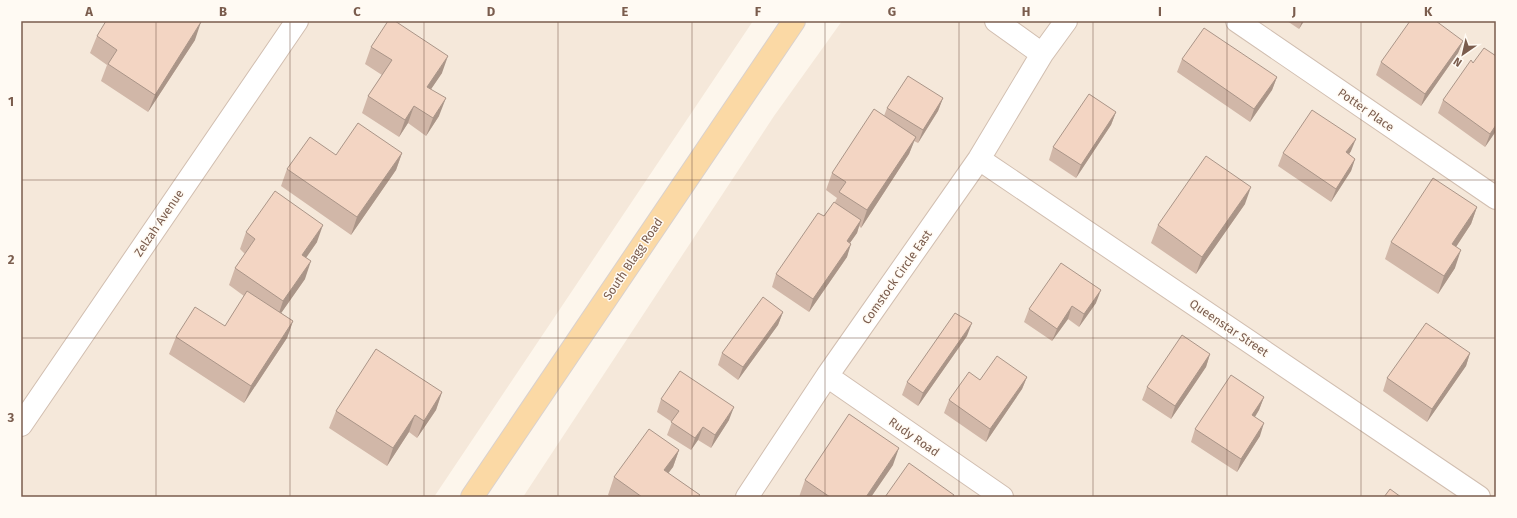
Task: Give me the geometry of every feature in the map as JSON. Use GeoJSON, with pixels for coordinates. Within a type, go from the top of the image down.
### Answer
{"type":"FeatureCollection","features":[{"type":"Feature","properties":{"kind":"main road","name":"South Blagg Road"},"geometry":{"type":"LineString","coordinates":[[472,497],[794,21]]}},
{"type":"Feature","properties":{"kind":"street","name":"Zelzah Avenue"},"geometry":{"type":"LineString","coordinates":[[21,425],[296,21]]}},
{"type":"Feature","properties":{"kind":"street"},"geometry":{"type":"LineString","coordinates":[[996,21],[1042,54]]}},
{"type":"Feature","properties":{"kind":"street","name":"Comstock Circle East"},"geometry":{"type":"LineString","coordinates":[[747,497],[827,376],[978,160],[1042,54],[1066,21]]}},
{"type":"Feature","properties":{"kind":"street","name":"Potter Place"},"geometry":{"type":"LineString","coordinates":[[1237,21],[1496,198]]}},
{"type":"Feature","properties":{"kind":"street","name":"Queenstar Street"},"geometry":{"type":"LineString","coordinates":[[978,160],[1479,497]]}},
{"type":"Feature","properties":{"kind":"street","name":"Rudy Road"},"geometry":{"type":"LineString","coordinates":[[827,376],[1002,497]]}},
{"type":"Feature","properties":{"kind":"shaded area"},"geometry":{"type":"Polygon","coordinates":[[[21,21],[753,21],[434,497],[21,497],[21,21]]]}},
{"type":"Feature","properties":{"kind":"shaded area"},"geometry":{"type":"Polygon","coordinates":[[[842,21],[1496,21],[1496,497],[523,497],[774,116],[842,21]]]}},
{"type":"Feature","properties":{"kind":"building"},"geometry":{"type":"Polygon","coordinates":[[[106,21],[201,22],[155,95],[108,64],[117,50],[97,36],[106,21]]]}},
{"type":"Feature","properties":{"kind":"building"},"geometry":{"type":"Polygon","coordinates":[[[388,21],[395,21],[448,56],[427,87],[446,98],[433,118],[414,106],[405,120],[368,96],[392,60],[371,47],[388,21]]]}},
{"type":"Feature","properties":{"kind":"building"},"geometry":{"type":"Polygon","coordinates":[[[1410,21],[1436,21],[1463,41],[1425,94],[1381,62],[1410,21]]]}},
{"type":"Feature","properties":{"kind":"building"},"geometry":{"type":"Polygon","coordinates":[[[1204,28],[1277,77],[1254,109],[1182,59],[1204,28]]]}},
{"type":"Feature","properties":{"kind":"building"},"geometry":{"type":"Polygon","coordinates":[[[1484,48],[1496,56],[1496,125],[1490,134],[1443,100],[1471,60],[1473,63],[1484,48]]]}},
{"type":"Feature","properties":{"kind":"building"},"geometry":{"type":"Polygon","coordinates":[[[908,76],[943,98],[923,130],[887,108],[908,76]]]}},
{"type":"Feature","properties":{"kind":"building"},"geometry":{"type":"Polygon","coordinates":[[[1089,94],[1116,112],[1081,165],[1053,147],[1089,94]]]}},
{"type":"Feature","properties":{"kind":"building"},"geometry":{"type":"Polygon","coordinates":[[[874,109],[916,137],[867,210],[839,192],[846,182],[832,173],[874,109]]]}},
{"type":"Feature","properties":{"kind":"building"},"geometry":{"type":"Polygon","coordinates":[[[1312,110],[1356,139],[1346,152],[1355,159],[1336,189],[1283,153],[1312,110]]]}},
{"type":"Feature","properties":{"kind":"building"},"geometry":{"type":"Polygon","coordinates":[[[358,123],[402,153],[357,217],[287,169],[310,137],[336,155],[358,123]]]}},
{"type":"Feature","properties":{"kind":"building"},"geometry":{"type":"Polygon","coordinates":[[[1206,156],[1251,187],[1202,257],[1158,225],[1206,156]]]}},
{"type":"Feature","properties":{"kind":"building"},"geometry":{"type":"Polygon","coordinates":[[[1433,178],[1477,207],[1452,244],[1461,250],[1444,276],[1391,242],[1433,178]]]}},
{"type":"Feature","properties":{"kind":"building"},"geometry":{"type":"Polygon","coordinates":[[[275,191],[323,225],[302,255],[311,261],[283,301],[235,268],[255,239],[246,232],[275,191]]]}},
{"type":"Feature","properties":{"kind":"building"},"geometry":{"type":"Polygon","coordinates":[[[834,202],[861,220],[847,241],[851,244],[813,299],[776,274],[818,213],[824,216],[834,202]]]}},
{"type":"Feature","properties":{"kind":"building"},"geometry":{"type":"Polygon","coordinates":[[[1061,263],[1101,290],[1084,314],[1072,306],[1057,329],[1029,309],[1061,263]]]}},
{"type":"Feature","properties":{"kind":"building"},"geometry":{"type":"Polygon","coordinates":[[[247,291],[293,321],[251,386],[176,337],[195,307],[225,326],[247,291]]]}},
{"type":"Feature","properties":{"kind":"building"},"geometry":{"type":"Polygon","coordinates":[[[763,297],[783,312],[743,367],[722,353],[763,297]]]}},
{"type":"Feature","properties":{"kind":"building"},"geometry":{"type":"Polygon","coordinates":[[[955,313],[972,323],[923,393],[907,382],[955,313]]]}},
{"type":"Feature","properties":{"kind":"building"},"geometry":{"type":"Polygon","coordinates":[[[1426,323],[1470,353],[1432,409],[1387,378],[1426,323]]]}},
{"type":"Feature","properties":{"kind":"building"},"geometry":{"type":"Polygon","coordinates":[[[1182,335],[1210,354],[1175,406],[1147,387],[1182,335]]]}},
{"type":"Feature","properties":{"kind":"building"},"geometry":{"type":"Polygon","coordinates":[[[376,349],[442,392],[424,421],[415,415],[393,448],[336,411],[376,349]]]}},
{"type":"Feature","properties":{"kind":"building"},"geometry":{"type":"Polygon","coordinates":[[[997,356],[1027,377],[990,429],[949,400],[969,372],[980,380],[997,356]]]}},
{"type":"Feature","properties":{"kind":"building"},"geometry":{"type":"Polygon","coordinates":[[[680,371],[734,407],[715,435],[703,427],[695,438],[671,422],[679,411],[661,399],[680,371]]]}},
{"type":"Feature","properties":{"kind":"building"},"geometry":{"type":"Polygon","coordinates":[[[1231,375],[1264,397],[1252,415],[1264,423],[1241,459],[1195,429],[1231,375]]]}},
{"type":"Feature","properties":{"kind":"building"},"geometry":{"type":"Polygon","coordinates":[[[849,414],[899,448],[866,497],[830,497],[805,480],[849,414]]]}},
{"type":"Feature","properties":{"kind":"building"},"geometry":{"type":"Polygon","coordinates":[[[649,429],[679,450],[664,470],[700,495],[698,497],[642,497],[614,477],[649,429]]]}},
{"type":"Feature","properties":{"kind":"building"},"geometry":{"type":"Polygon","coordinates":[[[909,463],[954,495],[953,497],[885,497],[909,463]]]}},
{"type":"Feature","properties":{"kind":"building"},"geometry":{"type":"Polygon","coordinates":[[[1390,489],[1401,497],[1384,497],[1390,489]]]}}]}
